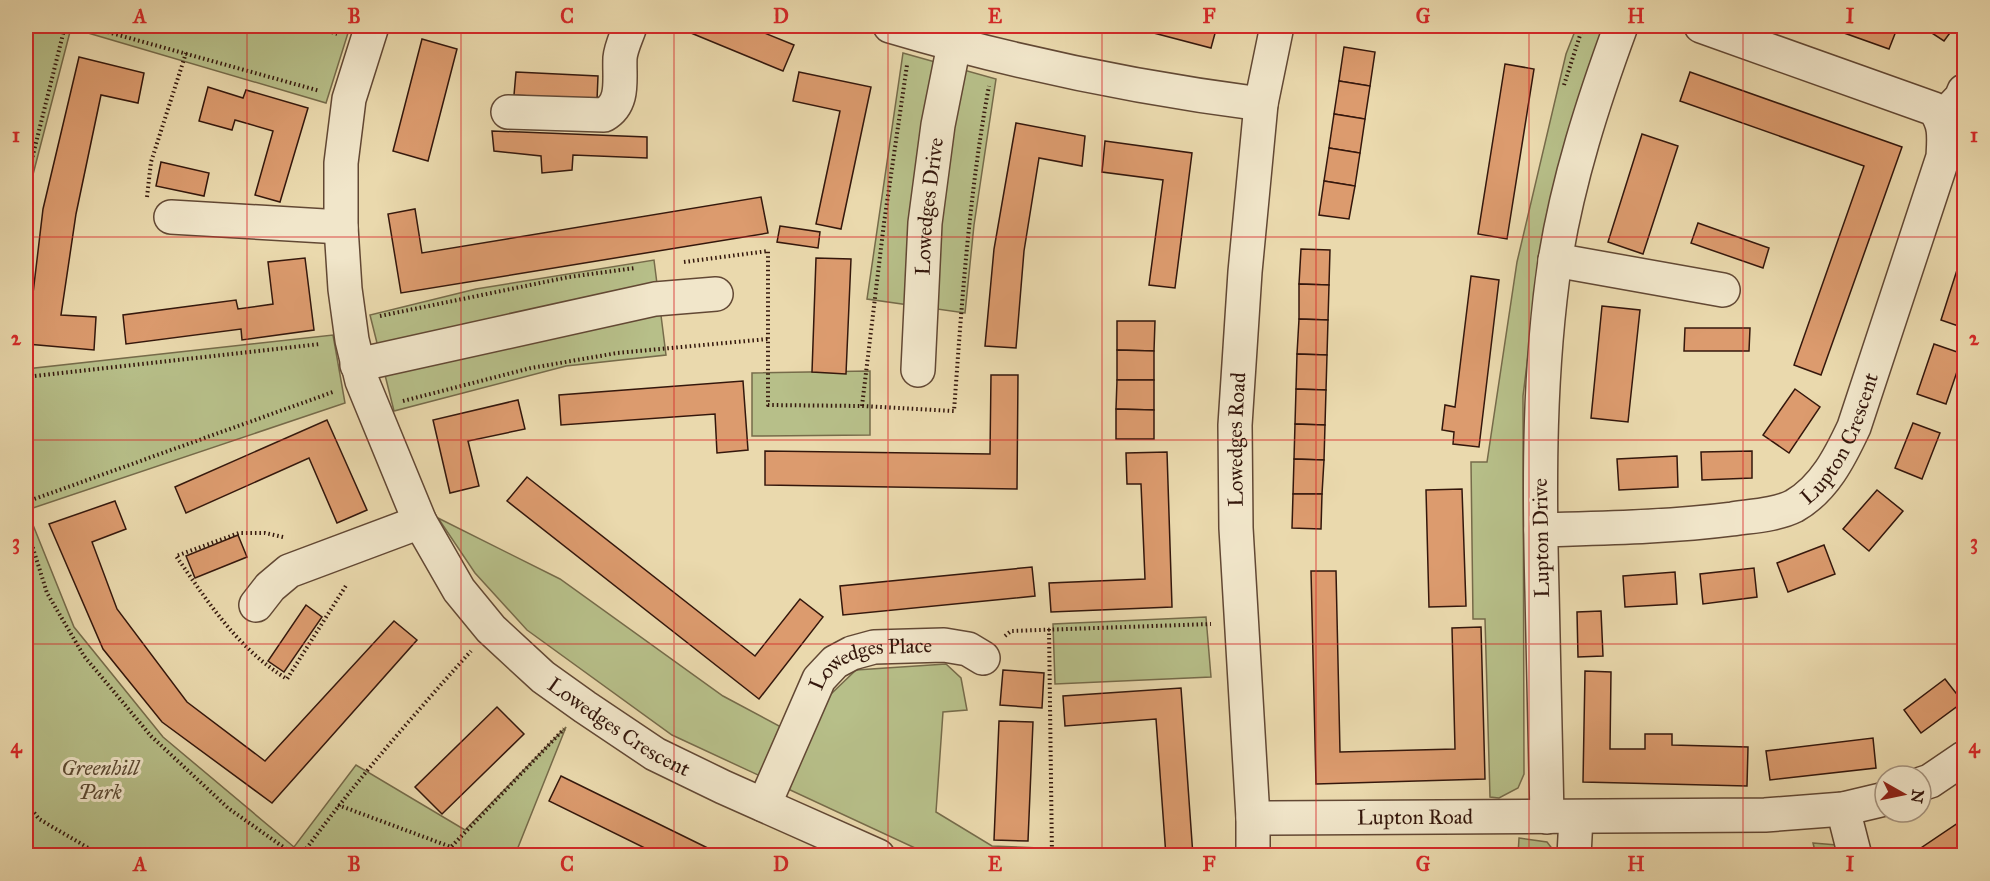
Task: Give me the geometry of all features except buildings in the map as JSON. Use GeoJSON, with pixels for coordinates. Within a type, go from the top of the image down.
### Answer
{"type":"FeatureCollection","features":[{"type":"Feature","properties":{"kind":"street","name":"Lowedges Crescent"},"geometry":{"type":"LineString","coordinates":[[372,26],[349,99],[341,163],[341,227],[345,289],[359,363],[420,522],[459,590],[491,629],[543,677],[655,754],[723,788],[878,855]]}},
{"type":"Feature","properties":{"kind":"street"},"geometry":{"type":"LineString","coordinates":[[508,112],[604,115],[613,110],[618,99],[620,55],[630,26]]}},
{"type":"Feature","properties":{"kind":"street","name":"Lowedges Road"},"geometry":{"type":"LineString","coordinates":[[1253,855],[1253,818],[1236,528],[1235,425],[1245,272],[1262,104],[1277,26]]}},
{"type":"Feature","properties":{"kind":"street","name":"Lupton Drive"},"geometry":{"type":"LineString","coordinates":[[1561,817],[1540,530],[1544,354],[1556,260],[1574,167],[1621,26]]}},
{"type":"Feature","properties":{"kind":"street"},"geometry":{"type":"LineString","coordinates":[[1701,26],[1934,109],[1941,119],[1965,91]]}},
{"type":"Feature","properties":{"kind":"street"},"geometry":{"type":"LineString","coordinates":[[901,29],[954,45],[1124,82],[1262,104]]}},
{"type":"Feature","properties":{"kind":"street","name":"Lowedges Drive"},"geometry":{"type":"LineString","coordinates":[[918,370],[925,223],[938,125],[954,45]]}},
{"type":"Feature","properties":{"kind":"street","name":"Lupton Crescent"},"geometry":{"type":"LineString","coordinates":[[1540,530],[1696,523],[1764,515],[1793,506],[1819,487],[1840,457],[1854,427],[1943,157],[1945,134],[1941,119]]}},
{"type":"Feature","properties":{"kind":"street"},"geometry":{"type":"LineString","coordinates":[[171,217],[341,227]]}},
{"type":"Feature","properties":{"kind":"street"},"geometry":{"type":"LineString","coordinates":[[1556,260],[1723,290]]}},
{"type":"Feature","properties":{"kind":"street"},"geometry":{"type":"LineString","coordinates":[[359,363],[656,299],[716,294]]}},
{"type":"Feature","properties":{"kind":"street"},"geometry":{"type":"LineString","coordinates":[[256,605],[270,587],[288,571],[420,522]]}},
{"type":"Feature","properties":{"kind":"street","name":"Lowedges Place"},"geometry":{"type":"LineString","coordinates":[[764,805],[819,679],[835,662],[852,653],[874,647],[944,645],[968,649],[983,658]]}},
{"type":"Feature","properties":{"kind":"street"},"geometry":{"type":"LineString","coordinates":[[1933,777],[1965,758]]}},
{"type":"Feature","properties":{"kind":"street","name":"Lupton Road"},"geometry":{"type":"LineString","coordinates":[[1253,818],[1765,816],[1843,809],[1873,802]]}},
{"type":"Feature","properties":{"kind":"street"},"geometry":{"type":"LineString","coordinates":[[1843,809],[1855,855]]}},
{"type":"Feature","properties":{"kind":"street"},"geometry":{"type":"LineString","coordinates":[[1561,817],[1574,855]]}},
{"type":"Feature","properties":{"kind":"path"},"geometry":{"type":"LineString","coordinates":[[26,183],[65,26]]}},
{"type":"Feature","properties":{"kind":"path"},"geometry":{"type":"LineString","coordinates":[[86,26],[349,99]]}},
{"type":"Feature","properties":{"kind":"path"},"geometry":{"type":"LineString","coordinates":[[862,406],[884,223],[901,29]]}},
{"type":"Feature","properties":{"kind":"path"},"geometry":{"type":"LineString","coordinates":[[171,217],[145,212],[151,162],[186,53]]}},
{"type":"Feature","properties":{"kind":"path"},"geometry":{"type":"LineString","coordinates":[[674,263],[768,251],[768,405],[862,406],[954,411],[969,218],[977,149],[996,54]]}},
{"type":"Feature","properties":{"kind":"path"},"geometry":{"type":"LineString","coordinates":[[26,502],[569,277],[639,268]]}},
{"type":"Feature","properties":{"kind":"path"},"geometry":{"type":"LineString","coordinates":[[26,377],[359,363],[531,368],[617,353],[768,339]]}},
{"type":"Feature","properties":{"kind":"path"},"geometry":{"type":"LineString","coordinates":[[26,526],[47,592],[84,656],[151,736],[228,808],[299,855],[338,805],[491,629]]}},
{"type":"Feature","properties":{"kind":"path"},"geometry":{"type":"LineString","coordinates":[[983,658],[1011,631],[1242,624]]}},
{"type":"Feature","properties":{"kind":"path"},"geometry":{"type":"LineString","coordinates":[[1049,629],[1052,855]]}},
{"type":"Feature","properties":{"kind":"path"},"geometry":{"type":"LineString","coordinates":[[338,805],[451,847],[585,707]]}},
{"type":"Feature","properties":{"kind":"path"},"geometry":{"type":"LineString","coordinates":[[26,802],[39,819],[102,855]]}},
{"type":"Feature","properties":{"kind":"green space"},"geometry":{"type":"Polygon","coordinates":[[[26,26],[329,26],[348,33],[326,103],[71,28],[30,186],[26,231],[26,26]]]}},
{"type":"Feature","properties":{"kind":"green space"},"geometry":{"type":"Polygon","coordinates":[[[1577,26],[1608,26],[1540,259],[1523,396],[1524,774],[1518,788],[1499,798],[1490,797],[1485,619],[1473,619],[1471,462],[1487,462],[1517,262],[1566,54],[1577,26]]]}},
{"type":"Feature","properties":{"kind":"green space"},"geometry":{"type":"Polygon","coordinates":[[[903,53],[996,79],[974,225],[965,313],[867,299],[903,53]]]}},
{"type":"Feature","properties":{"kind":"green space"},"geometry":{"type":"Polygon","coordinates":[[[654,260],[666,355],[566,366],[394,411],[370,315],[476,289],[654,260]]]}},
{"type":"Feature","properties":{"kind":"green space","name":"Greenhill Park"},"geometry":{"type":"Polygon","coordinates":[[[333,335],[345,403],[27,510],[74,627],[163,737],[294,847],[356,765],[465,830],[566,727],[515,855],[26,855],[26,369],[333,335]]]}},
{"type":"Feature","properties":{"kind":"green space"},"geometry":{"type":"Polygon","coordinates":[[[870,371],[870,435],[752,436],[752,373],[870,371]]]}},
{"type":"Feature","properties":{"kind":"green space"},"geometry":{"type":"Polygon","coordinates":[[[438,518],[560,579],[723,696],[807,741],[831,694],[856,670],[946,664],[961,678],[967,710],[943,712],[936,812],[992,846],[1063,849],[1063,855],[930,855],[672,735],[527,630],[475,573],[438,518]]]}},
{"type":"Feature","properties":{"kind":"green space"},"geometry":{"type":"Polygon","coordinates":[[[1206,617],[1211,677],[1055,684],[1053,624],[1206,617]]]}},
{"type":"Feature","properties":{"kind":"green space"},"geometry":{"type":"Polygon","coordinates":[[[1519,838],[1547,842],[1557,855],[1518,855],[1519,838]]]}},
{"type":"Feature","properties":{"kind":"green space"},"geometry":{"type":"Polygon","coordinates":[[[1813,843],[1873,848],[1876,855],[1816,855],[1813,843]]]}}]}
